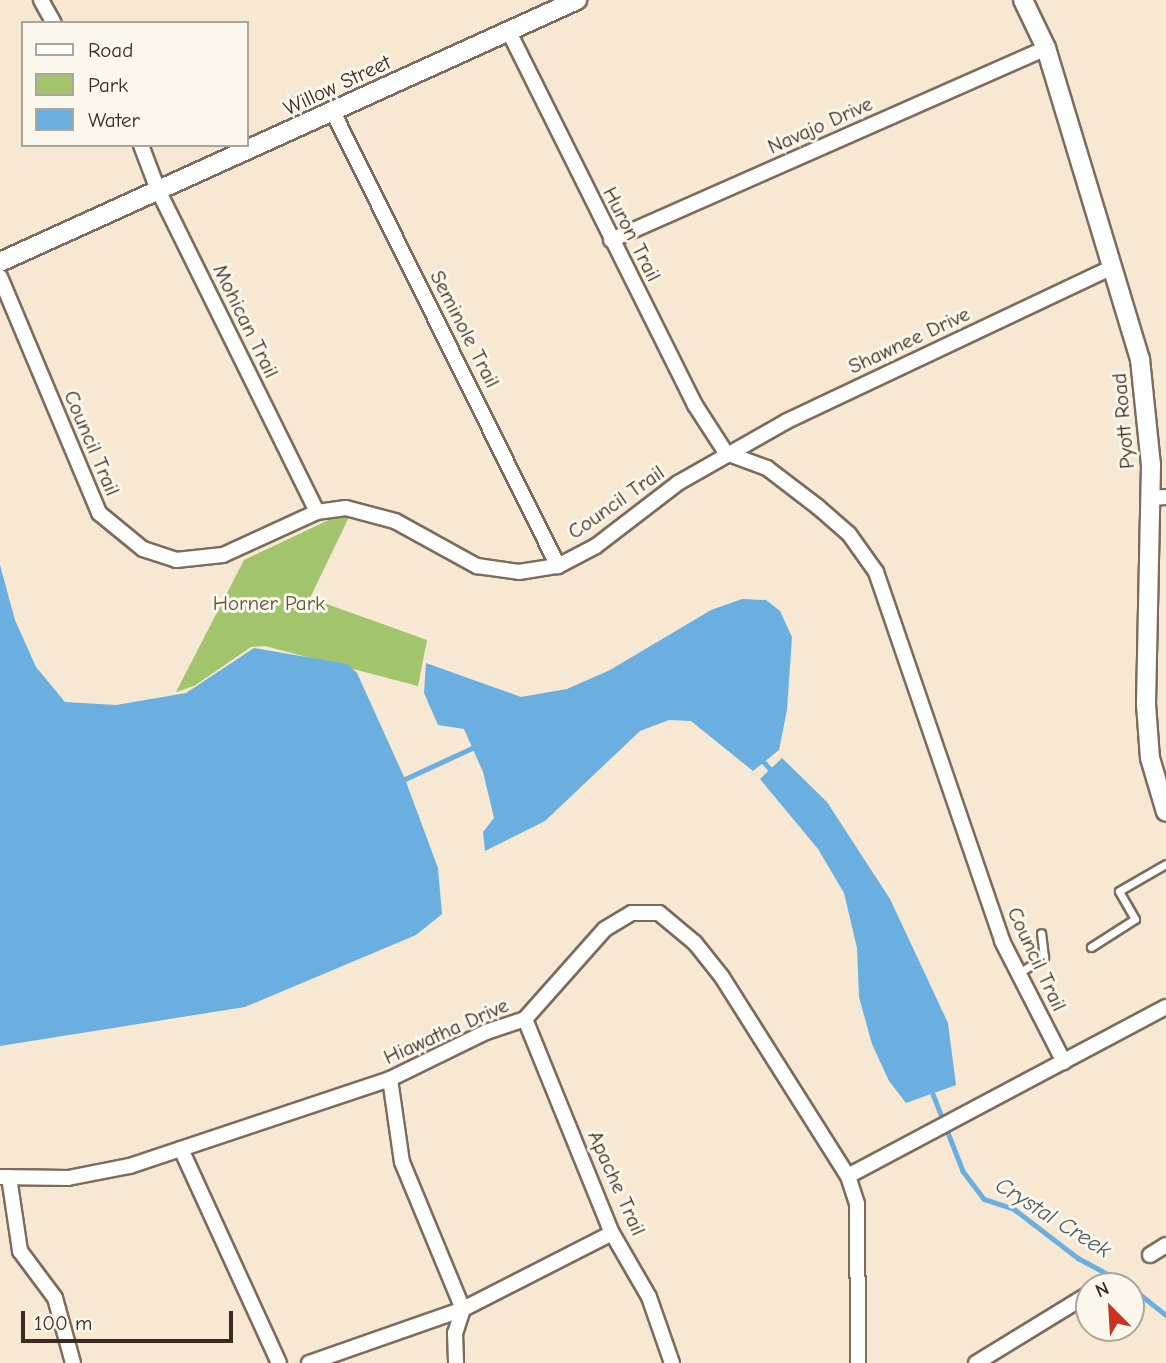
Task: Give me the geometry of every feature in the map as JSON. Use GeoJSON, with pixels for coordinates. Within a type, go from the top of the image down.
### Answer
{"type":"FeatureCollection","features":[{"type":"Feature","properties":{"kind":"street"},"geometry":{"type":"LineString","coordinates":[[41,0],[53,21]]}},
{"type":"Feature","properties":{"kind":"street","name":"Willow Street"},"geometry":{"type":"LineString","coordinates":[[0,262],[577,0]]}},
{"type":"Feature","properties":{"kind":"street","name":"Pyott Road"},"geometry":{"type":"LineString","coordinates":[[1023,0],[1046,48],[1140,359],[1158,466],[1146,704],[1150,758],[1166,812]]}},
{"type":"Feature","properties":{"kind":"street","name":"Huron Trail"},"geometry":{"type":"LineString","coordinates":[[508,30],[695,405],[726,453]]}},
{"type":"Feature","properties":{"kind":"street","name":"Navajo Drive"},"geometry":{"type":"LineString","coordinates":[[611,240],[1046,48]]}},
{"type":"Feature","properties":{"kind":"street","name":"Seminole Trail"},"geometry":{"type":"LineString","coordinates":[[333,112],[558,566]]}},
{"type":"Feature","properties":{"kind":"street","name":"Mohican Trail"},"geometry":{"type":"LineString","coordinates":[[142,147],[158,190],[317,512]]}},
{"type":"Feature","properties":{"kind":"street","name":"Shawnee Drive"},"geometry":{"type":"LineString","coordinates":[[726,453],[1111,268]]}},
{"type":"Feature","properties":{"kind":"street","name":"Council Trail"},"geometry":{"type":"LineString","coordinates":[[0,276],[99,513],[121,534],[160,556],[205,559],[244,548],[317,512],[346,508],[395,521],[477,566],[519,572],[558,566],[596,546],[726,453],[767,468],[849,534],[876,572],[1002,941],[1064,1062]]}},
{"type":"Feature","properties":{"kind":"street","name":"Hiawatha Drive"},"geometry":{"type":"LineString","coordinates":[[5,1177],[87,1175],[181,1149],[390,1079],[486,1032],[525,1019],[605,929],[632,913],[659,913],[690,937],[722,977],[848,1176],[857,1204],[858,1363]]}},
{"type":"Feature","properties":{"kind":"street"},"geometry":{"type":"LineString","coordinates":[[848,1176],[1166,1007]]}},
{"type":"Feature","properties":{"kind":"street","name":"Apache Trail"},"geometry":{"type":"LineString","coordinates":[[525,1019],[612,1233],[649,1297],[672,1363]]}},
{"type":"Feature","properties":{"kind":"street"},"geometry":{"type":"LineString","coordinates":[[390,1079],[402,1162],[463,1309],[455,1333],[456,1363]]}},
{"type":"Feature","properties":{"kind":"street"},"geometry":{"type":"LineString","coordinates":[[181,1149],[279,1363]]}},
{"type":"Feature","properties":{"kind":"street"},"geometry":{"type":"LineString","coordinates":[[5,1177],[20,1251],[55,1298],[73,1363]]}},
{"type":"Feature","properties":{"kind":"street"},"geometry":{"type":"LineString","coordinates":[[309,1363],[463,1309],[612,1233]]}},
{"type":"Feature","properties":{"kind":"street"},"geometry":{"type":"LineString","coordinates":[[1150,1255],[1166,1245]]}},
{"type":"Feature","properties":{"kind":"street"},"geometry":{"type":"LineString","coordinates":[[976,1363],[1075,1302]]}},
{"type":"Feature","properties":{"kind":"lane"},"geometry":{"type":"LineString","coordinates":[[1091,947],[1135,919],[1119,891],[1166,864]]}},
{"type":"Feature","properties":{"kind":"lane"},"geometry":{"type":"LineString","coordinates":[[1018,974],[1044,957],[1041,933]]}},
{"type":"Feature","properties":{"kind":"green space","name":"Horner Park"},"geometry":{"type":"Polygon","coordinates":[[[335,517],[349,517],[310,598],[427,640],[418,686],[265,646],[251,647],[194,686],[176,692],[244,560],[335,517]]]}},
{"type":"Feature","properties":{"kind":"water"},"geometry":{"type":"Polygon","coordinates":[[[0,565],[15,620],[36,667],[65,702],[116,705],[186,693],[254,648],[347,664],[357,673],[405,779],[438,868],[442,914],[416,935],[245,1007],[0,1046],[0,565]]]}},
{"type":"Feature","properties":{"kind":"water"},"geometry":{"type":"Polygon","coordinates":[[[742,599],[766,600],[780,611],[792,637],[787,710],[779,750],[753,771],[691,721],[669,720],[640,731],[545,821],[485,851],[483,832],[494,818],[483,772],[464,729],[438,725],[424,693],[426,663],[521,697],[567,689],[610,670],[711,610],[742,599]]]}},
{"type":"Feature","properties":{"kind":"water"},"geometry":{"type":"Polygon","coordinates":[[[782,758],[827,802],[890,899],[948,1023],[956,1085],[906,1103],[889,1081],[872,1044],[859,997],[857,948],[844,893],[818,849],[760,779],[782,758]]]}},
{"type":"Feature","properties":{"kind":"waterway"},"geometry":{"type":"LineString","coordinates":[[405,779],[472,748]]}},
{"type":"Feature","properties":{"kind":"waterway"},"geometry":{"type":"LineString","coordinates":[[764,762],[770,769]]}},
{"type":"Feature","properties":{"kind":"waterway","name":"Crystal Creek"},"geometry":{"type":"LineString","coordinates":[[933,1094],[963,1171],[984,1199],[1014,1209],[1078,1258],[1104,1272]]}},
{"type":"Feature","properties":{"kind":"waterway","name":"Crystal Creek"},"geometry":{"type":"LineString","coordinates":[[1145,1298],[1166,1315]]}}]}
